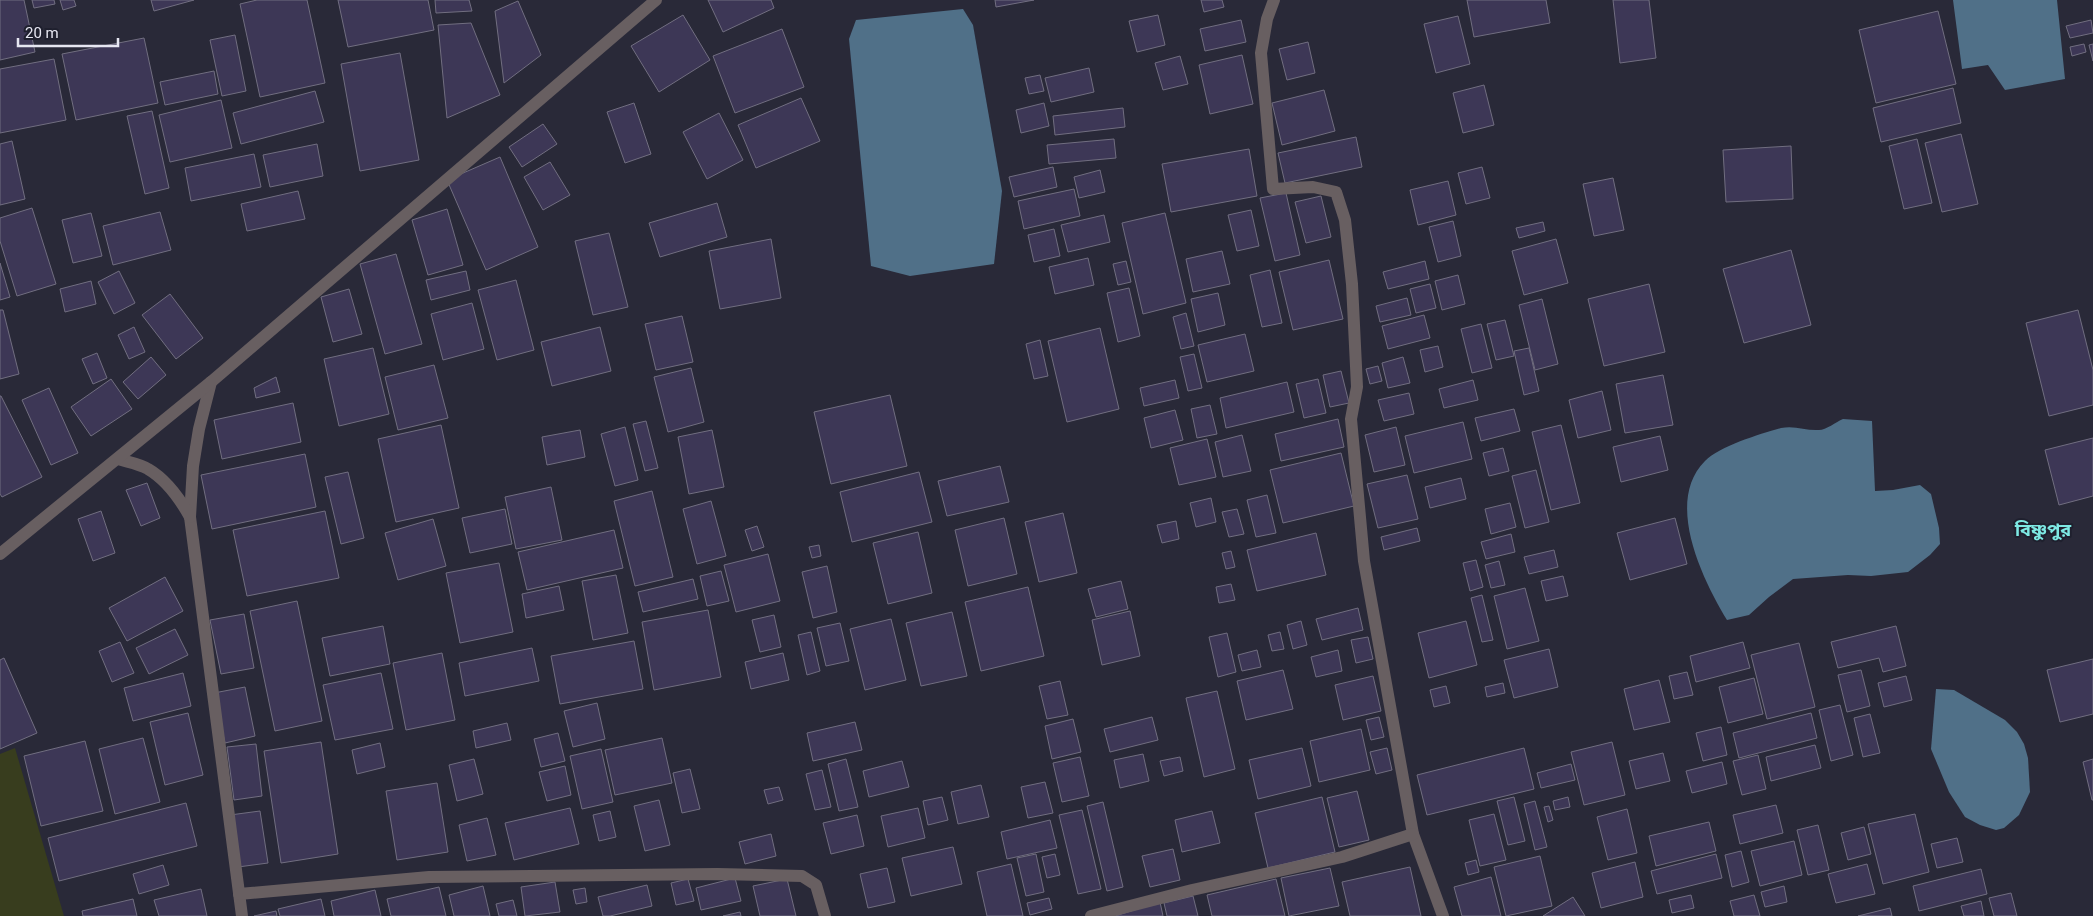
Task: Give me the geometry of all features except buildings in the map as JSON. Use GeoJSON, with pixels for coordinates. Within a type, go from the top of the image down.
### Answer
{"type":"FeatureCollection","features":[{"type":"Feature","properties":{"kind":"street"},"geometry":{"type":"LineString","coordinates":[[0,554],[211,382],[656,0]]}},
{"type":"Feature","properties":{"kind":"street"},"geometry":{"type":"LineString","coordinates":[[1274,0],[1267,19],[1261,53],[1273,189],[1313,187],[1336,192],[1345,220],[1352,284],[1357,387],[1351,419],[1364,562],[1413,834],[1443,916]]}},
{"type":"Feature","properties":{"kind":"street"},"geometry":{"type":"LineString","coordinates":[[211,382],[199,429],[193,466],[190,517],[242,916]]}},
{"type":"Feature","properties":{"kind":"street"},"geometry":{"type":"LineString","coordinates":[[118,459],[148,468],[165,482],[180,499],[190,517]]}},
{"type":"Feature","properties":{"kind":"street"},"geometry":{"type":"LineString","coordinates":[[1091,916],[1192,890],[1342,857],[1413,834]]}},
{"type":"Feature","properties":{"kind":"street"},"geometry":{"type":"LineString","coordinates":[[239,894],[429,877],[717,874],[802,876],[816,885],[824,916]]}},
{"type":"Feature","properties":{"kind":"green space"},"geometry":{"type":"Polygon","coordinates":[[[15,748],[64,916],[0,916],[0,754],[15,748]]]}},
{"type":"Feature","properties":{"kind":"water"},"geometry":{"type":"Polygon","coordinates":[[[1953,0],[2057,0],[2065,79],[2005,90],[1988,65],[1962,69],[1953,0]]]}},
{"type":"Feature","properties":{"kind":"water"},"geometry":{"type":"Polygon","coordinates":[[[963,9],[973,25],[1002,191],[994,264],[910,276],[871,266],[849,39],[856,20],[963,9]]]}},
{"type":"Feature","properties":{"kind":"water"},"geometry":{"type":"Polygon","coordinates":[[[1843,419],[1872,421],[1875,491],[1920,485],[1931,494],[1939,528],[1940,544],[1930,555],[1908,572],[1871,576],[1848,575],[1793,579],[1749,615],[1727,620],[1708,584],[1692,541],[1688,519],[1688,498],[1693,478],[1705,461],[1720,450],[1741,441],[1786,427],[1822,430],[1843,419]]]}},
{"type":"Feature","properties":{"kind":"water"},"geometry":{"type":"Polygon","coordinates":[[[1936,689],[1954,690],[2005,720],[2017,732],[2024,744],[2028,758],[2030,792],[2019,815],[2004,828],[1996,830],[1980,825],[1965,817],[1949,792],[1931,749],[1936,689]]]}},
{"type":"Feature","properties":{"kind":"district","name":"বিষ্ণুপুর"},"geometry":{"type":"Point","coordinates":[2043,530]}}]}
